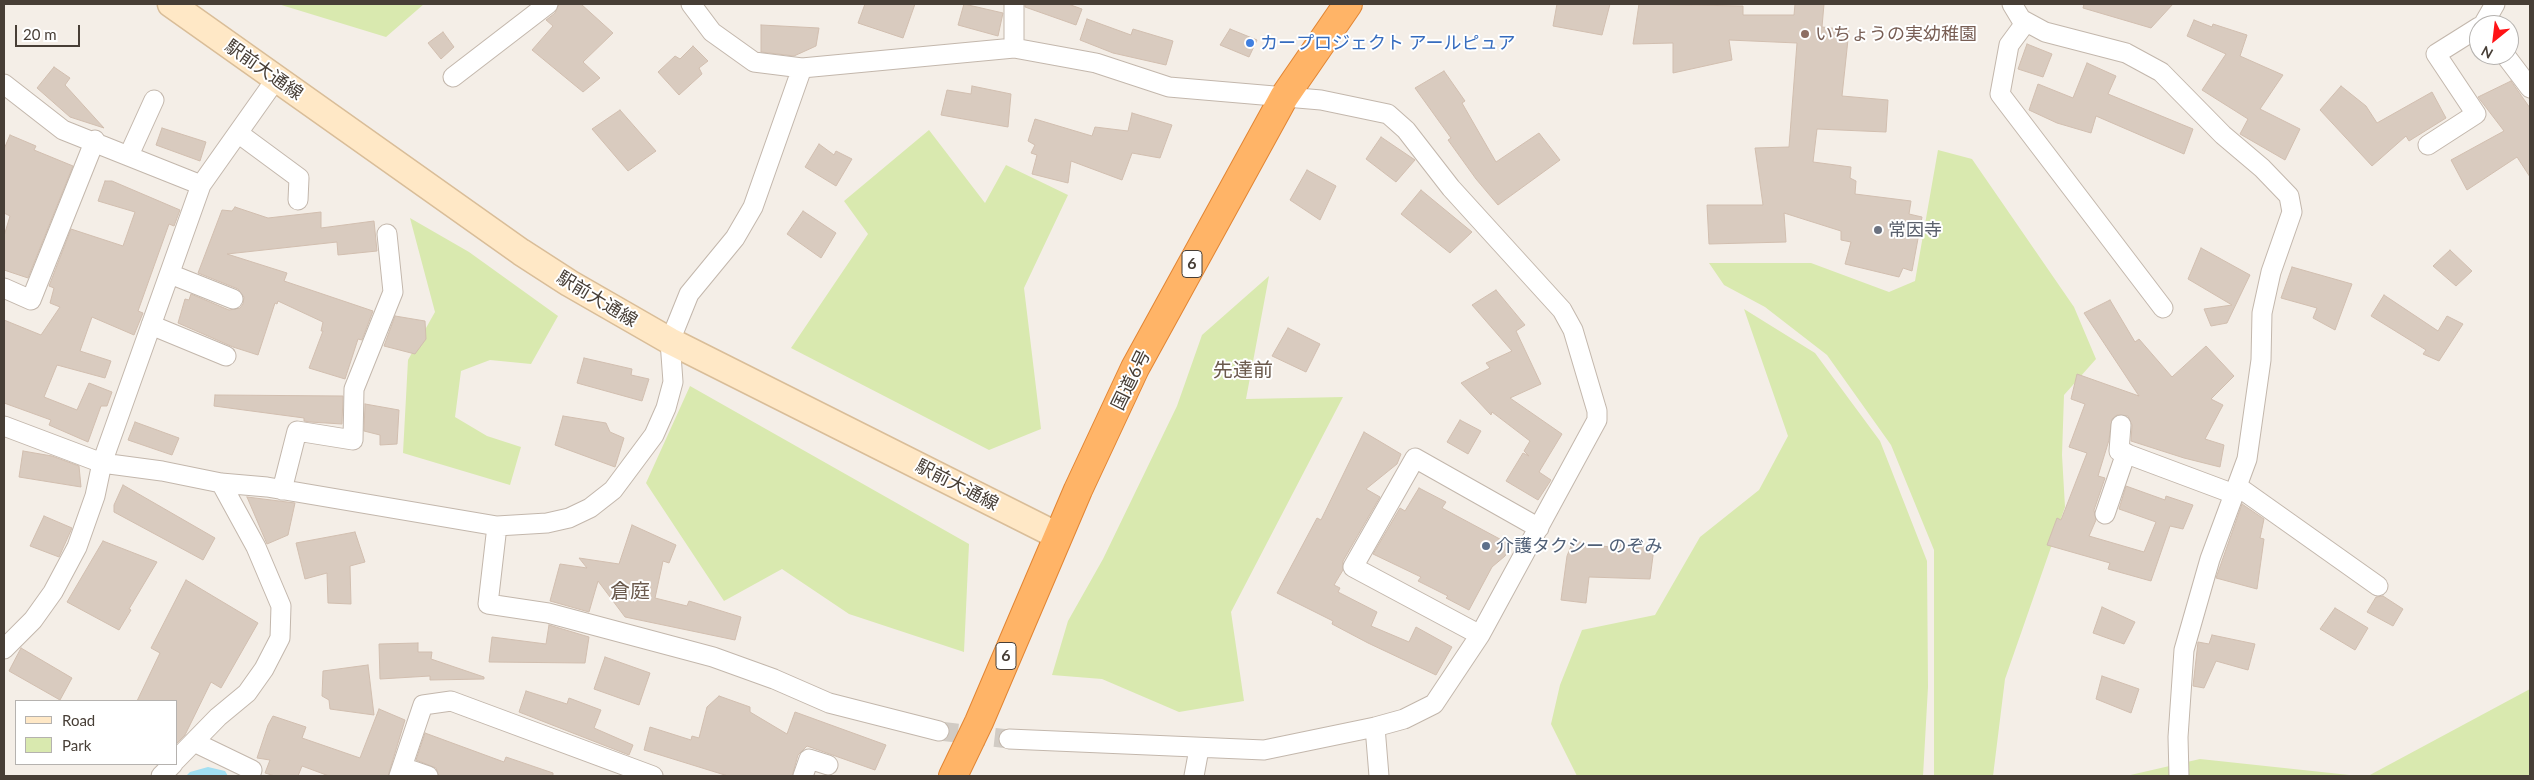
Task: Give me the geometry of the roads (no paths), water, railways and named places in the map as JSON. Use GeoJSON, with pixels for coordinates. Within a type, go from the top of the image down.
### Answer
{"type":"FeatureCollection","features":[{"type":"Feature","properties":{"kind":"highway","name":"国道6号"},"geometry":{"type":"LineString","coordinates":[[953,776],[979,722],[1058,536],[1135,368],[1284,97],[1348,4]]}},
{"type":"Feature","properties":{"kind":"main road","name":"駅前大通線"},"geometry":{"type":"LineString","coordinates":[[171,4],[520,252],[670,342],[1058,536]]}},
{"type":"Feature","properties":{"kind":"street"},"geometry":{"type":"LineString","coordinates":[[452,77],[548,4]]}},
{"type":"Feature","properties":{"kind":"street"},"geometry":{"type":"LineString","coordinates":[[691,4],[712,32],[754,62],[802,68],[1014,48],[1096,62],[1169,87],[1284,97],[1356,106],[1388,114],[1406,130],[1452,188],[1562,310],[1573,330],[1597,411],[1597,420],[1480,635],[1434,704],[1404,719],[1375,727],[1264,750],[1009,738]]}},
{"type":"Feature","properties":{"kind":"street"},"geometry":{"type":"LineString","coordinates":[[1014,4],[1014,48]]}},
{"type":"Feature","properties":{"kind":"street"},"geometry":{"type":"LineString","coordinates":[[2012,4],[2021,19],[2045,32],[2126,53],[2161,72],[2223,135],[2262,168],[2289,196],[2292,212],[2271,272],[2264,305],[2260,360],[2248,459],[2210,559],[2184,650],[2178,737],[2180,776]]}},
{"type":"Feature","properties":{"kind":"street"},"geometry":{"type":"LineString","coordinates":[[2489,15],[2495,4]]}},
{"type":"Feature","properties":{"kind":"street"},"geometry":{"type":"LineString","coordinates":[[2026,22],[2009,45],[2000,94],[2163,308]]}},
{"type":"Feature","properties":{"kind":"street"},"geometry":{"type":"LineString","coordinates":[[2428,145],[2476,114],[2436,54],[2469,33]]}},
{"type":"Feature","properties":{"kind":"street"},"geometry":{"type":"LineString","coordinates":[[2513,65],[2530,88]]}},
{"type":"Feature","properties":{"kind":"street"},"geometry":{"type":"LineString","coordinates":[[4,426],[102,463],[162,471],[221,483],[282,490],[497,526],[547,523],[569,518],[590,508],[613,490],[654,435],[666,408],[673,382],[670,342],[688,294],[735,238],[753,207],[802,68]]}},
{"type":"Feature","properties":{"kind":"street"},"geometry":{"type":"LineString","coordinates":[[4,649],[33,620],[53,592],[77,546],[94,496],[102,463],[201,185],[276,79]]}},
{"type":"Feature","properties":{"kind":"street"},"geometry":{"type":"LineString","coordinates":[[4,84],[63,130],[94,140],[201,185]]}},
{"type":"Feature","properties":{"kind":"street"},"geometry":{"type":"LineString","coordinates":[[129,155],[154,100]]}},
{"type":"Feature","properties":{"kind":"street"},"geometry":{"type":"LineString","coordinates":[[238,133],[299,178],[298,200]]}},
{"type":"Feature","properties":{"kind":"street"},"geometry":{"type":"LineString","coordinates":[[4,288],[31,300],[94,140]]}},
{"type":"Feature","properties":{"kind":"street"},"geometry":{"type":"LineString","coordinates":[[282,490],[297,431],[353,440],[354,389],[393,292],[387,234]]}},
{"type":"Feature","properties":{"kind":"street"},"geometry":{"type":"LineString","coordinates":[[170,274],[233,299]]}},
{"type":"Feature","properties":{"kind":"street"},"geometry":{"type":"LineString","coordinates":[[151,325],[226,356]]}},
{"type":"Feature","properties":{"kind":"street"},"geometry":{"type":"LineString","coordinates":[[2121,425],[2119,451],[2236,490],[2378,586]]}},
{"type":"Feature","properties":{"kind":"street"},"geometry":{"type":"LineString","coordinates":[[2105,514],[2126,453]]}},
{"type":"Feature","properties":{"kind":"street"},"geometry":{"type":"LineString","coordinates":[[1480,635],[1353,567],[1415,458],[1539,528]]}},
{"type":"Feature","properties":{"kind":"street"},"geometry":{"type":"LineString","coordinates":[[178,758],[247,693],[264,669],[280,638],[281,606],[256,547],[221,483]]}},
{"type":"Feature","properties":{"kind":"street"},"geometry":{"type":"LineString","coordinates":[[497,526],[488,604],[548,613],[713,657],[774,679],[829,703],[939,731]]}},
{"type":"Feature","properties":{"kind":"street"},"geometry":{"type":"LineString","coordinates":[[428,776],[400,772],[423,706],[451,701],[653,776]]}},
{"type":"Feature","properties":{"kind":"street"},"geometry":{"type":"LineString","coordinates":[[1375,727],[1379,776]]}},
{"type":"Feature","properties":{"kind":"street"},"geometry":{"type":"LineString","coordinates":[[194,742],[252,770],[250,776]]}},
{"type":"Feature","properties":{"kind":"street"},"geometry":{"type":"LineString","coordinates":[[1194,776],[1199,748]]}},
{"type":"Feature","properties":{"kind":"street"},"geometry":{"type":"LineString","coordinates":[[804,776],[809,759],[828,765]]}},
{"type":"Feature","properties":{"kind":"street"},"geometry":{"type":"LineString","coordinates":[[161,776],[172,765]]}},
{"type":"Feature","properties":{"kind":"water"},"geometry":{"type":"Polygon","coordinates":[[[208,767],[225,771],[228,776],[186,776],[190,772],[208,767]]]}},
{"type":"Feature","properties":{"kind":"tunnel"},"geometry":{"type":"LineString","coordinates":[[939,731],[1009,739]]}},
{"type":"Feature","properties":{"kind":"place","name":"いちょうの実幼稚園"},"geometry":{"type":"Point","coordinates":[1805,34]}},
{"type":"Feature","properties":{"kind":"place","name":"カープロジェクト アールピュア"},"geometry":{"type":"Point","coordinates":[1250,43]}},
{"type":"Feature","properties":{"kind":"place","name":"常因寺"},"geometry":{"type":"Point","coordinates":[1878,230]}},
{"type":"Feature","properties":{"kind":"place","name":"介護タクシー のぞみ"},"geometry":{"type":"Point","coordinates":[1486,546]}},
{"type":"Feature","properties":{"kind":"district","name":"先達前"},"geometry":{"type":"Point","coordinates":[1243,371]}},
{"type":"Feature","properties":{"kind":"district","name":"倉庭"},"geometry":{"type":"Point","coordinates":[630,592]}}]}
